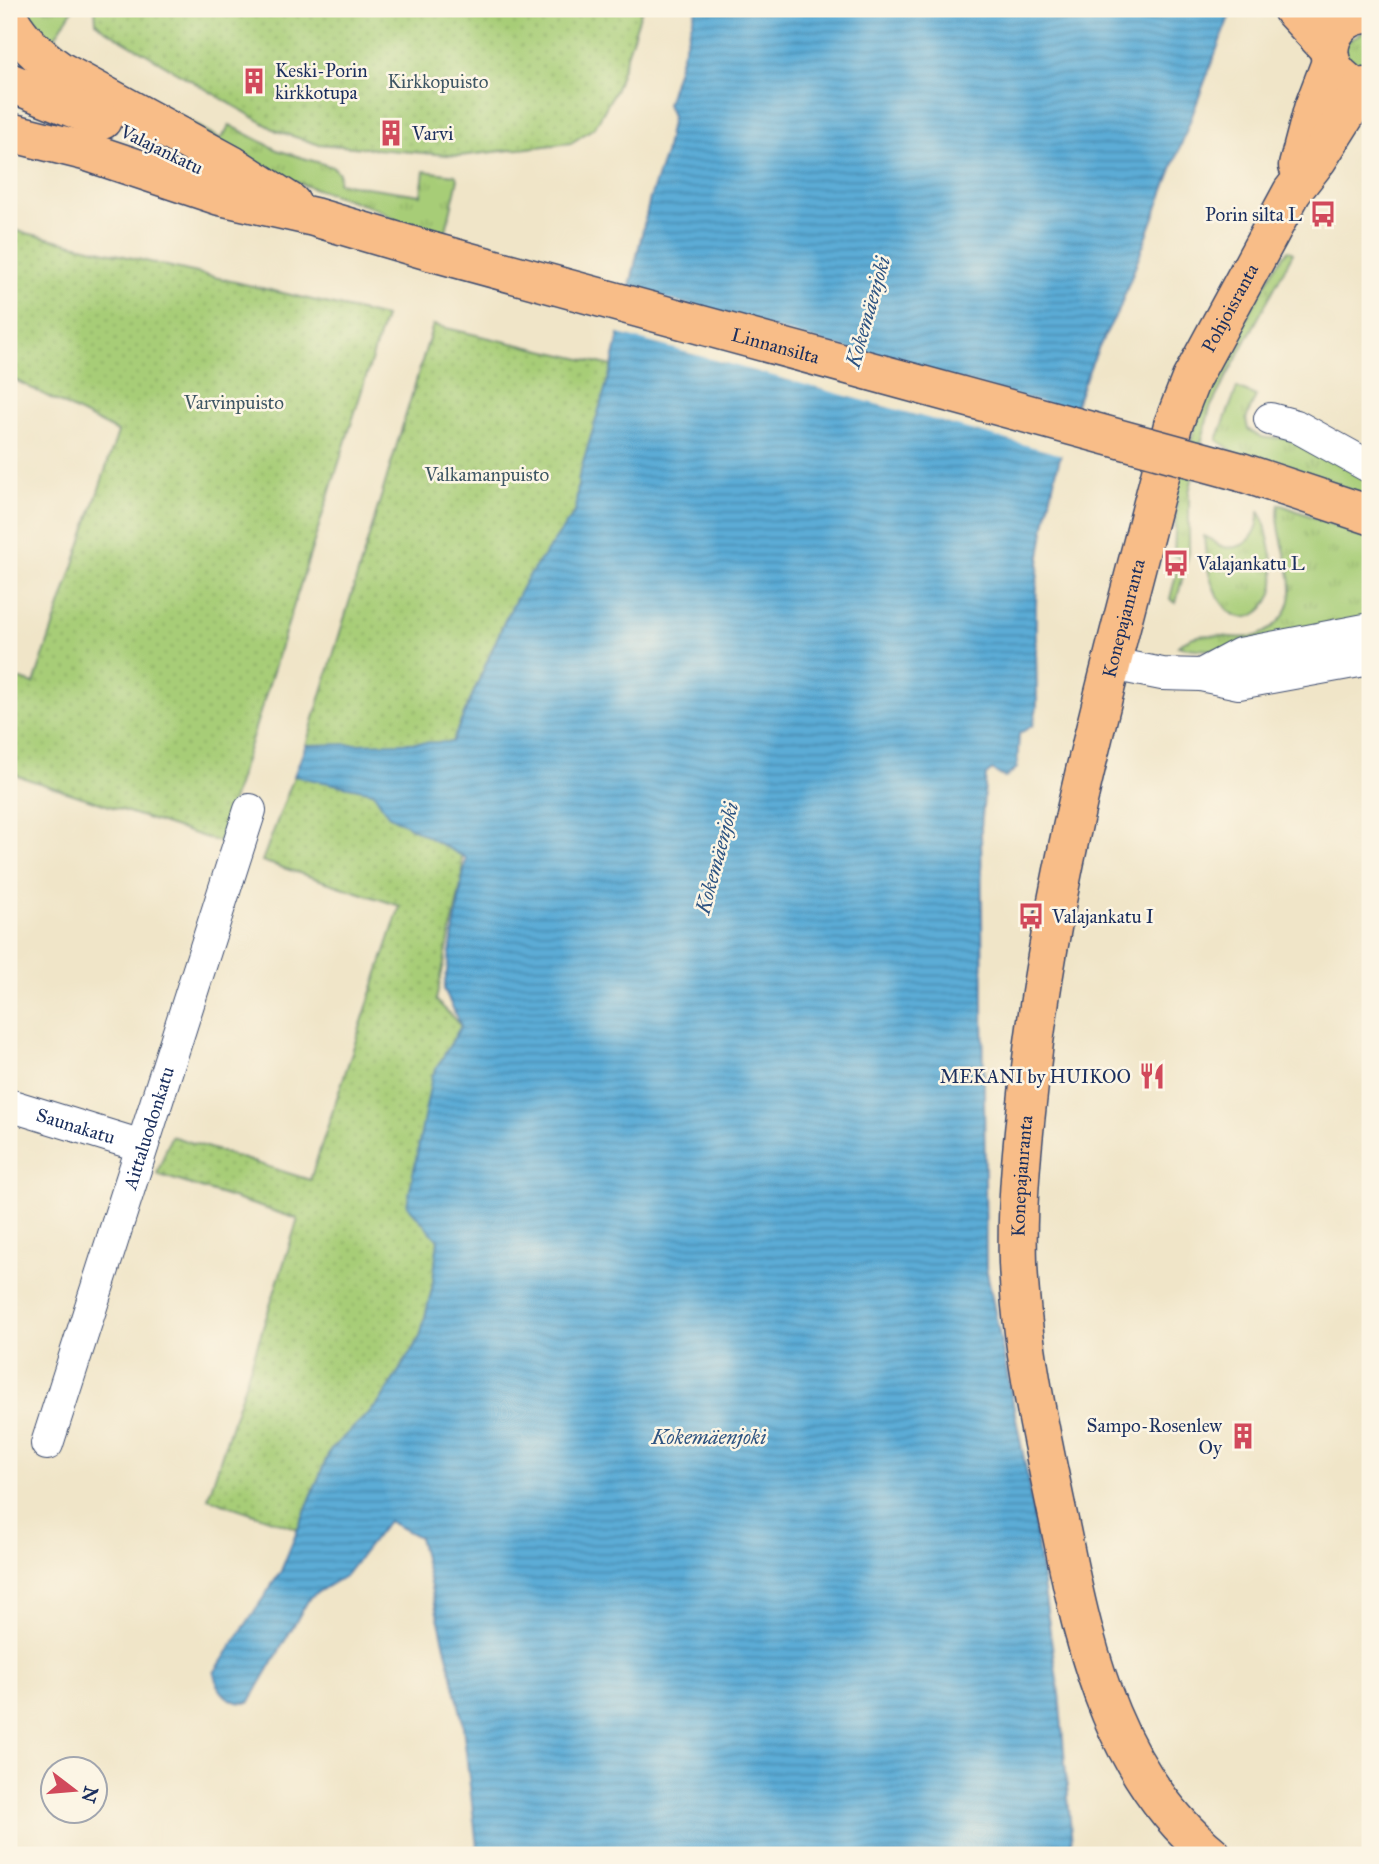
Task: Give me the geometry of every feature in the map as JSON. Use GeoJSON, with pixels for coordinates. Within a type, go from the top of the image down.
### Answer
{"type":"FeatureCollection","features":[{"type":"Feature","properties":{"kind":"main road"},"geometry":{"type":"LineString","coordinates":[[1292,9],[1330,56],[1342,79],[1367,87],[1292,192]]}},
{"type":"Feature","properties":{"kind":"main road"},"geometry":{"type":"LineString","coordinates":[[1292,192],[1313,109],[1339,25],[1362,13]]}},
{"type":"Feature","properties":{"kind":"main road"},"geometry":{"type":"LineString","coordinates":[[9,18],[36,54],[60,71],[232,165],[314,217]]}},
{"type":"Feature","properties":{"kind":"main road","name":"Valajankatu"},"geometry":{"type":"LineString","coordinates":[[9,82],[81,110],[314,217]]}},
{"type":"Feature","properties":{"kind":"main road","name":"Valajankatu"},"geometry":{"type":"LineString","coordinates":[[9,132],[85,151],[220,197],[314,217],[433,252]]}},
{"type":"Feature","properties":{"kind":"main road","name":"Pohjoisranta"},"geometry":{"type":"LineString","coordinates":[[1173,425],[1191,379],[1292,192]]}},
{"type":"Feature","properties":{"kind":"main road","name":"Linnansilta"},"geometry":{"type":"LineString","coordinates":[[433,252],[1248,474]]}},
{"type":"Feature","properties":{"kind":"main road","name":"Konepajanranta"},"geometry":{"type":"LineString","coordinates":[[1173,425],[1112,664],[1044,964],[1023,1138],[1018,1265],[1030,1370],[1070,1576],[1094,1677],[1129,1756],[1169,1814],[1212,1855]]}},
{"type":"Feature","properties":{"kind":"main road"},"geometry":{"type":"LineString","coordinates":[[1248,474],[1370,515]]}},
{"type":"Feature","properties":{"kind":"street"},"geometry":{"type":"LineString","coordinates":[[1270,419],[1296,426],[1370,467]]}},
{"type":"Feature","properties":{"kind":"street"},"geometry":{"type":"LineString","coordinates":[[1248,474],[1301,507],[1370,534]]}},
{"type":"Feature","properties":{"kind":"street"},"geometry":{"type":"LineString","coordinates":[[1201,675],[1240,654],[1370,629]]}},
{"type":"Feature","properties":{"kind":"street"},"geometry":{"type":"LineString","coordinates":[[1112,664],[1162,674],[1201,675],[1239,683],[1370,659]]}},
{"type":"Feature","properties":{"kind":"street","name":"Aittaluodonkatu"},"geometry":{"type":"LineString","coordinates":[[47,1444],[250,810]]}},
{"type":"Feature","properties":{"kind":"street","name":"Saunakatu"},"geometry":{"type":"LineString","coordinates":[[9,1105],[142,1146]]}},
{"type":"Feature","properties":{"kind":"green space"},"geometry":{"type":"Polygon","coordinates":[[[30,9],[73,9],[55,37],[84,62],[221,139],[230,125],[277,150],[333,167],[339,173],[338,183],[421,195],[424,171],[455,175],[458,179],[445,235],[414,231],[377,209],[292,181],[60,56],[25,24],[30,9]]]}},
{"type":"Feature","properties":{"kind":"green space","name":"Kirkkopuisto"},"geometry":{"type":"Polygon","coordinates":[[[95,9],[642,9],[616,89],[595,127],[571,143],[459,156],[317,144],[277,131],[102,28],[96,22],[95,9]]]}},
{"type":"Feature","properties":{"kind":"green space"},"geometry":{"type":"Polygon","coordinates":[[[1370,28],[1370,74],[1359,75],[1341,45],[1370,28]]]}},
{"type":"Feature","properties":{"kind":"green space","name":"Varvinpuisto"},"geometry":{"type":"Polygon","coordinates":[[[9,229],[385,317],[219,842],[9,773],[9,676],[34,684],[118,432],[9,377],[9,229]]]}},
{"type":"Feature","properties":{"kind":"green space"},"geometry":{"type":"Polygon","coordinates":[[[1288,250],[1293,253],[1210,408],[1189,492],[1189,552],[1176,603],[1170,599],[1180,558],[1174,555],[1177,488],[1206,391],[1275,267],[1288,250]]]}},
{"type":"Feature","properties":{"kind":"green space","name":"Valkamanpuisto"},"geometry":{"type":"Polygon","coordinates":[[[433,325],[612,366],[575,512],[505,620],[452,742],[463,875],[436,1000],[461,1026],[432,1076],[438,1240],[432,1289],[420,1337],[379,1403],[330,1450],[298,1529],[208,1498],[298,1219],[157,1174],[171,1136],[310,1180],[400,906],[262,861],[306,745],[433,325]]]}},
{"type":"Feature","properties":{"kind":"green space"},"geometry":{"type":"Polygon","coordinates":[[[1237,388],[1256,396],[1246,419],[1248,429],[1262,437],[1288,438],[1304,444],[1370,475],[1370,497],[1242,458],[1217,440],[1237,388]]]}},
{"type":"Feature","properties":{"kind":"green space"},"geometry":{"type":"Polygon","coordinates":[[[1279,504],[1370,539],[1370,621],[1248,647],[1223,650],[1178,646],[1198,636],[1255,636],[1265,632],[1281,619],[1289,605],[1291,589],[1278,520],[1279,504]]]}},
{"type":"Feature","properties":{"kind":"green space"},"geometry":{"type":"Polygon","coordinates":[[[1259,511],[1264,520],[1271,552],[1274,584],[1263,608],[1249,617],[1242,617],[1234,615],[1226,608],[1216,592],[1207,565],[1204,536],[1224,547],[1239,546],[1254,533],[1259,511]]]}},
{"type":"Feature","properties":{"kind":"water","name":"Kokemäenjoki"},"geometry":{"type":"Polygon","coordinates":[[[696,9],[1232,9],[1119,310],[1090,368],[1067,432],[1050,499],[1037,581],[1037,707],[1033,725],[1019,734],[1017,768],[1005,778],[992,770],[986,775],[981,828],[986,1267],[1027,1474],[1059,1693],[1073,1855],[478,1855],[462,1718],[419,1537],[388,1521],[346,1575],[310,1597],[249,1703],[230,1699],[218,1686],[214,1673],[281,1571],[330,1450],[379,1403],[420,1337],[432,1289],[438,1240],[407,1205],[432,1076],[461,1026],[444,989],[466,858],[388,815],[373,792],[294,776],[306,745],[452,742],[505,620],[526,580],[575,512],[579,476],[612,366],[650,198],[665,154],[672,116],[667,104],[696,9]]]}},
{"type":"Feature","properties":{"kind":"pier"},"geometry":{"type":"Polygon","coordinates":[[[626,288],[1079,413],[1066,456],[616,333],[626,288]]]}},
{"type":"Feature","properties":{"kind":"place","name":"Keski-Porin kirkkotupa"},"geometry":{"type":"Point","coordinates":[254,81]}},
{"type":"Feature","properties":{"kind":"place","name":"Varvi"},"geometry":{"type":"Point","coordinates":[391,133]}},
{"type":"Feature","properties":{"kind":"place","name":"Porin silta L"},"geometry":{"type":"Point","coordinates":[1323,214]}},
{"type":"Feature","properties":{"kind":"place","name":"Valajankatu L"},"geometry":{"type":"Point","coordinates":[1176,563]}},
{"type":"Feature","properties":{"kind":"place","name":"Valajankatu I"},"geometry":{"type":"Point","coordinates":[1031,916]}},
{"type":"Feature","properties":{"kind":"place","name":"MEKANI by HUIKOO"},"geometry":{"type":"Point","coordinates":[1152,1076]}},
{"type":"Feature","properties":{"kind":"place","name":"Sampo-Rosenlew Oy"},"geometry":{"type":"Point","coordinates":[1243,1436]}}]}
